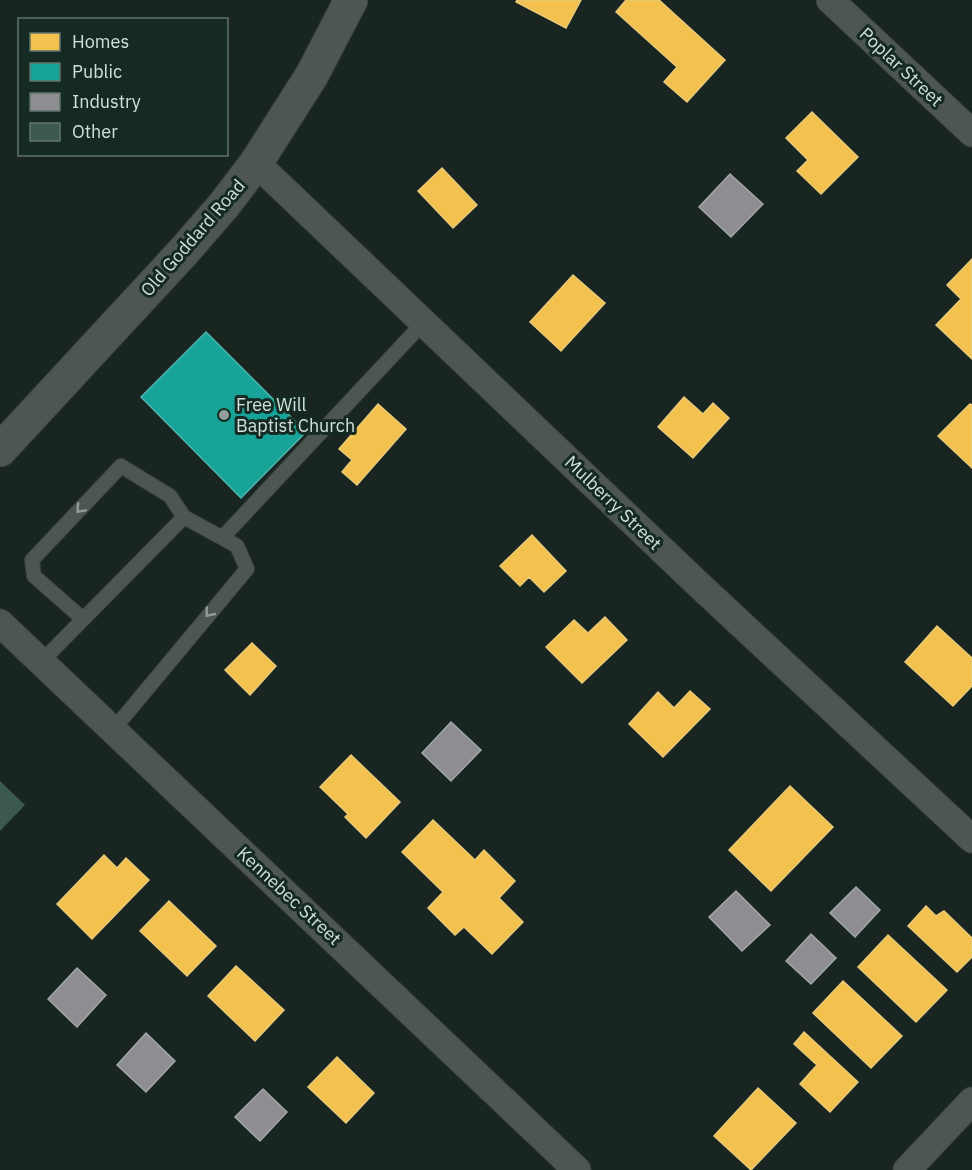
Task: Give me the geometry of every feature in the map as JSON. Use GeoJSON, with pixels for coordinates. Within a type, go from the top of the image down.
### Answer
{"type":"FeatureCollection","features":[{"type":"Feature","properties":{"kind":"street","name":"Old Goddard Road"},"geometry":{"type":"LineString","coordinates":[[0,450],[224,205],[256,163],[312,75],[351,0]]}},
{"type":"Feature","properties":{"kind":"street","name":"Poplar Street"},"geometry":{"type":"LineString","coordinates":[[830,0],[972,134]]}},
{"type":"Feature","properties":{"kind":"street","name":"Mulberry Street"},"geometry":{"type":"LineString","coordinates":[[256,163],[699,585],[972,839]]}},
{"type":"Feature","properties":{"kind":"street","name":"Kennebec Street"},"geometry":{"type":"LineString","coordinates":[[0,623],[577,1170]]}},
{"type":"Feature","properties":{"kind":"street"},"geometry":{"type":"LineString","coordinates":[[907,1170],[972,1101]]}},
{"type":"Feature","properties":{"kind":"lane"},"geometry":{"type":"LineString","coordinates":[[222,538],[423,323]]}},
{"type":"Feature","properties":{"kind":"lane"},"geometry":{"type":"LineString","coordinates":[[83,619],[33,576],[32,560],[121,466],[170,496],[184,517],[237,546],[247,569],[113,730]]}},
{"type":"Feature","properties":{"kind":"lane"},"geometry":{"type":"LineString","coordinates":[[41,662],[184,517]]}},
{"type":"Feature","properties":{"kind":"building: Homes"},"geometry":{"type":"Polygon","coordinates":[[[517,0],[581,0],[566,28],[516,2],[517,0]]]}},
{"type":"Feature","properties":{"kind":"building: Homes"},"geometry":{"type":"Polygon","coordinates":[[[626,0],[659,0],[725,60],[687,102],[664,82],[677,67],[616,12],[626,0]]]}},
{"type":"Feature","properties":{"kind":"building: Homes"},"geometry":{"type":"Polygon","coordinates":[[[812,112],[858,157],[821,194],[797,171],[808,160],[786,138],[812,112]]]}},
{"type":"Feature","properties":{"kind":"building: Homes"},"geometry":{"type":"Polygon","coordinates":[[[442,168],[477,205],[453,228],[418,191],[442,168]]]}},
{"type":"Feature","properties":{"kind":"building: Homes"},"geometry":{"type":"Polygon","coordinates":[[[972,259],[972,359],[936,325],[961,299],[947,285],[972,259]]]}},
{"type":"Feature","properties":{"kind":"building: Homes"},"geometry":{"type":"Polygon","coordinates":[[[573,275],[605,303],[561,351],[530,322],[573,275]]]}},
{"type":"Feature","properties":{"kind":"building: Homes"},"geometry":{"type":"Polygon","coordinates":[[[684,397],[703,414],[713,403],[729,418],[693,458],[658,427],[684,397]]]}},
{"type":"Feature","properties":{"kind":"building: Homes"},"geometry":{"type":"Polygon","coordinates":[[[378,404],[406,429],[357,485],[342,472],[352,460],[339,449],[378,404]]]}},
{"type":"Feature","properties":{"kind":"building: Homes"},"geometry":{"type":"Polygon","coordinates":[[[970,404],[972,405],[972,468],[938,436],[970,404]]]}},
{"type":"Feature","properties":{"kind":"building: Homes"},"geometry":{"type":"Polygon","coordinates":[[[532,535],[566,571],[544,592],[529,577],[520,586],[500,566],[532,535]]]}},
{"type":"Feature","properties":{"kind":"building: Homes"},"geometry":{"type":"Polygon","coordinates":[[[605,617],[627,640],[582,683],[546,647],[574,620],[588,633],[605,617]]]}},
{"type":"Feature","properties":{"kind":"building: Homes"},"geometry":{"type":"Polygon","coordinates":[[[937,626],[972,658],[972,686],[953,706],[905,662],[937,626]]]}},
{"type":"Feature","properties":{"kind":"building: Homes"},"geometry":{"type":"Polygon","coordinates":[[[252,643],[276,666],[250,695],[225,670],[252,643]]]}},
{"type":"Feature","properties":{"kind":"building: Homes"},"geometry":{"type":"Polygon","coordinates":[[[690,691],[710,709],[663,757],[629,724],[658,692],[674,708],[690,691]]]}},
{"type":"Feature","properties":{"kind":"building: Homes"},"geometry":{"type":"Polygon","coordinates":[[[351,755],[400,802],[366,838],[345,817],[348,814],[320,787],[351,755]]]}},
{"type":"Feature","properties":{"kind":"building: Homes"},"geometry":{"type":"Polygon","coordinates":[[[790,786],[833,827],[771,891],[729,850],[790,786]]]}},
{"type":"Feature","properties":{"kind":"building: Homes"},"geometry":{"type":"Polygon","coordinates":[[[433,820],[475,860],[484,850],[515,881],[499,898],[523,922],[492,954],[464,927],[455,935],[428,908],[443,892],[402,852],[433,820]]]}},
{"type":"Feature","properties":{"kind":"building: Homes"},"geometry":{"type":"Polygon","coordinates":[[[104,855],[117,868],[126,858],[149,880],[92,939],[57,904],[104,855]]]}},
{"type":"Feature","properties":{"kind":"building: Homes"},"geometry":{"type":"Polygon","coordinates":[[[169,901],[216,946],[187,976],[140,931],[169,901]]]}},
{"type":"Feature","properties":{"kind":"building: Homes"},"geometry":{"type":"Polygon","coordinates":[[[926,906],[936,916],[944,911],[972,938],[972,957],[957,972],[908,926],[926,906]]]}},
{"type":"Feature","properties":{"kind":"building: Homes"},"geometry":{"type":"Polygon","coordinates":[[[888,935],[947,990],[916,1022],[858,967],[888,935]]]}},
{"type":"Feature","properties":{"kind":"building: Homes"},"geometry":{"type":"Polygon","coordinates":[[[236,966],[284,1010],[255,1041],[208,996],[236,966]]]}},
{"type":"Feature","properties":{"kind":"building: Homes"},"geometry":{"type":"Polygon","coordinates":[[[843,981],[902,1036],[871,1068],[813,1013],[843,981]]]}},
{"type":"Feature","properties":{"kind":"building: Homes"},"geometry":{"type":"Polygon","coordinates":[[[804,1032],[858,1082],[830,1112],[800,1084],[817,1065],[794,1044],[804,1032]]]}},
{"type":"Feature","properties":{"kind":"building: Homes"},"geometry":{"type":"Polygon","coordinates":[[[337,1057],[374,1093],[346,1123],[308,1087],[337,1057]]]}},
{"type":"Feature","properties":{"kind":"building: Homes"},"geometry":{"type":"Polygon","coordinates":[[[758,1088],[796,1123],[751,1170],[714,1136],[758,1088]]]}},
{"type":"Feature","properties":{"kind":"building: Public","name":"Free Will Baptist Church"},"geometry":{"type":"Polygon","coordinates":[[[206,332],[306,432],[241,498],[141,397],[206,332]]]}},
{"type":"Feature","properties":{"kind":"building: Industry"},"geometry":{"type":"Polygon","coordinates":[[[730,174],[763,204],[731,237],[699,207],[730,174]]]}},
{"type":"Feature","properties":{"kind":"building: Industry"},"geometry":{"type":"Polygon","coordinates":[[[451,722],[481,750],[451,781],[422,753],[451,722]]]}},
{"type":"Feature","properties":{"kind":"building: Industry"},"geometry":{"type":"Polygon","coordinates":[[[856,887],[880,910],[855,937],[830,913],[856,887]]]}},
{"type":"Feature","properties":{"kind":"building: Industry"},"geometry":{"type":"Polygon","coordinates":[[[736,891],[770,925],[742,951],[709,917],[736,891]]]}},
{"type":"Feature","properties":{"kind":"building: Industry"},"geometry":{"type":"Polygon","coordinates":[[[811,934],[836,958],[811,984],[786,961],[811,934]]]}},
{"type":"Feature","properties":{"kind":"building: Industry"},"geometry":{"type":"Polygon","coordinates":[[[77,968],[106,995],[77,1027],[48,999],[77,968]]]}},
{"type":"Feature","properties":{"kind":"building: Industry"},"geometry":{"type":"Polygon","coordinates":[[[146,1033],[175,1061],[146,1092],[117,1065],[146,1033]]]}},
{"type":"Feature","properties":{"kind":"building: Industry"},"geometry":{"type":"Polygon","coordinates":[[[263,1089],[287,1112],[260,1141],[235,1117],[263,1089]]]}},
{"type":"Feature","properties":{"kind":"building: Other"},"geometry":{"type":"Polygon","coordinates":[[[0,781],[25,805],[0,831],[0,781]]]}},
{"type":"Feature","properties":{"kind":"place","name":"Free Will Baptist Church"},"geometry":{"type":"Point","coordinates":[224,415]}}]}
